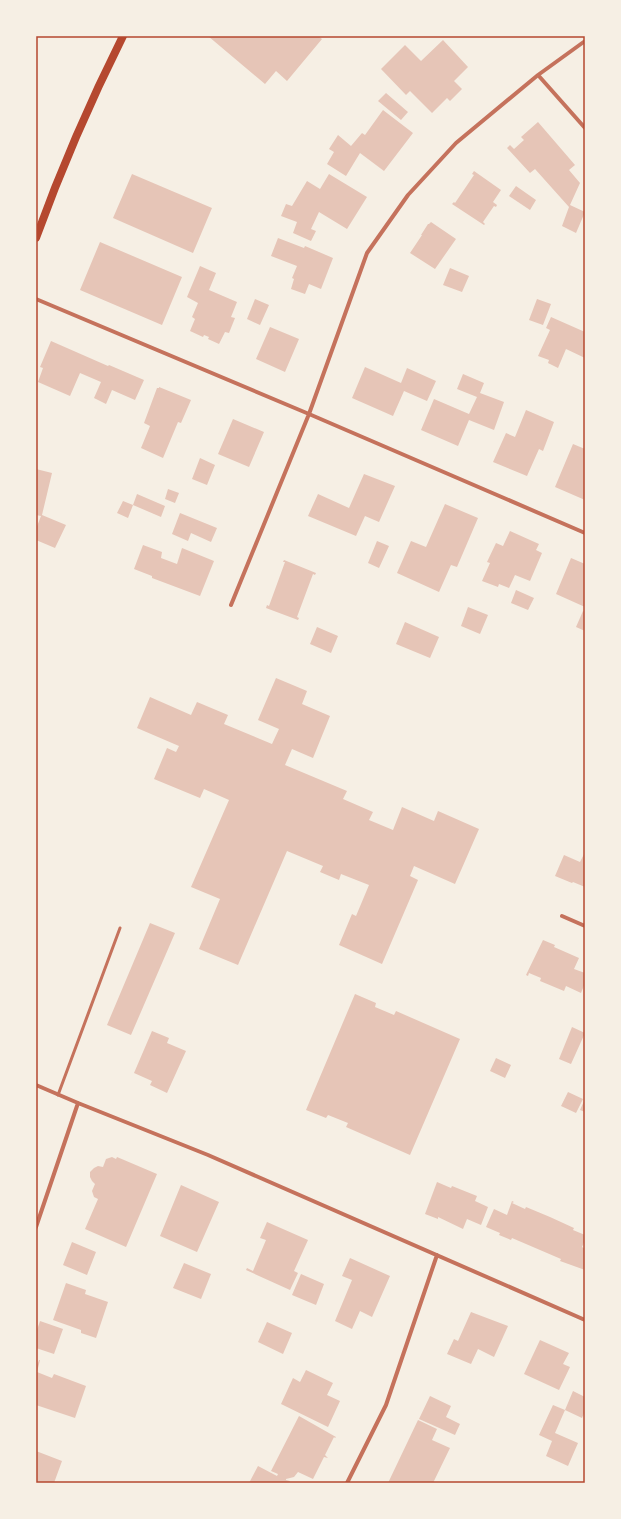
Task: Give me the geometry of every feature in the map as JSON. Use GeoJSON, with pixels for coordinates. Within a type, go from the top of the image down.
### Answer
{"type":"FeatureCollection","features":[{"type":"Feature","properties":{"kind":"main road"},"geometry":{"type":"LineString","coordinates":[[36,238],[58,180],[85,116],[123,36]]}},
{"type":"Feature","properties":{"kind":"street"},"geometry":{"type":"LineString","coordinates":[[231,605],[309,414],[367,253],[408,195],[456,143],[538,75],[585,41]]}},
{"type":"Feature","properties":{"kind":"street"},"geometry":{"type":"LineString","coordinates":[[538,75],[585,128]]}},
{"type":"Feature","properties":{"kind":"street"},"geometry":{"type":"LineString","coordinates":[[36,299],[309,414],[585,534]]}},
{"type":"Feature","properties":{"kind":"street"},"geometry":{"type":"LineString","coordinates":[[562,916],[585,926]]}},
{"type":"Feature","properties":{"kind":"street"},"geometry":{"type":"LineString","coordinates":[[36,1085],[78,1104],[208,1155],[585,1320]]}},
{"type":"Feature","properties":{"kind":"street"},"geometry":{"type":"LineString","coordinates":[[36,1227],[78,1104]]}},
{"type":"Feature","properties":{"kind":"street"},"geometry":{"type":"LineString","coordinates":[[347,1483],[386,1404],[437,1255]]}},
{"type":"Feature","properties":{"kind":"lane"},"geometry":{"type":"LineString","coordinates":[[58,1095],[120,928]]}},
{"type":"Feature","properties":{"kind":"building"},"geometry":{"type":"Polygon","coordinates":[[[208,36],[318,36],[322,39],[287,81],[276,71],[265,84],[208,36]]]}},
{"type":"Feature","properties":{"kind":"building"},"geometry":{"type":"Polygon","coordinates":[[[443,40],[468,67],[454,81],[462,89],[450,101],[447,98],[432,113],[410,91],[406,95],[381,69],[405,45],[421,61],[443,40]]]}},
{"type":"Feature","properties":{"kind":"building"},"geometry":{"type":"Polygon","coordinates":[[[386,93],[408,112],[401,120],[378,101],[386,93]]]}},
{"type":"Feature","properties":{"kind":"building"},"geometry":{"type":"Polygon","coordinates":[[[383,110],[413,133],[384,171],[360,153],[346,176],[327,164],[334,152],[329,149],[338,135],[351,146],[362,133],[365,135],[383,110]]]}},
{"type":"Feature","properties":{"kind":"building"},"geometry":{"type":"Polygon","coordinates":[[[538,122],[575,165],[569,170],[580,183],[570,205],[585,212],[576,233],[562,226],[569,207],[535,169],[530,173],[507,148],[510,145],[514,149],[524,140],[521,137],[538,122]]]}},
{"type":"Feature","properties":{"kind":"building"},"geometry":{"type":"Polygon","coordinates":[[[474,171],[501,190],[493,202],[497,205],[496,207],[494,206],[483,222],[485,224],[484,225],[452,204],[454,202],[455,203],[474,175],[472,174],[474,171]]]}},
{"type":"Feature","properties":{"kind":"building"},"geometry":{"type":"Polygon","coordinates":[[[132,174],[212,208],[193,253],[113,218],[132,174]]]}},
{"type":"Feature","properties":{"kind":"building"},"geometry":{"type":"Polygon","coordinates":[[[329,174],[367,197],[347,229],[319,212],[311,229],[316,231],[311,241],[293,233],[297,222],[281,216],[286,204],[292,206],[307,181],[320,189],[329,174]]]}},
{"type":"Feature","properties":{"kind":"building"},"geometry":{"type":"Polygon","coordinates":[[[516,186],[536,200],[530,210],[509,196],[516,186]]]}},
{"type":"Feature","properties":{"kind":"building"},"geometry":{"type":"Polygon","coordinates":[[[431,222],[456,239],[435,269],[410,253],[428,224],[431,222]]]}},
{"type":"Feature","properties":{"kind":"building"},"geometry":{"type":"Polygon","coordinates":[[[278,238],[304,248],[305,246],[333,258],[321,289],[309,284],[305,294],[291,289],[294,279],[292,278],[297,266],[271,256],[278,238]]]}},
{"type":"Feature","properties":{"kind":"building"},"geometry":{"type":"Polygon","coordinates":[[[100,242],[182,277],[162,325],[80,290],[100,242]]]}},
{"type":"Feature","properties":{"kind":"building"},"geometry":{"type":"Polygon","coordinates":[[[200,266],[216,273],[209,290],[237,302],[231,317],[235,318],[229,333],[225,332],[219,344],[208,339],[209,337],[204,335],[203,337],[190,331],[195,319],[192,317],[198,303],[187,297],[200,266]]]}},
{"type":"Feature","properties":{"kind":"building"},"geometry":{"type":"Polygon","coordinates":[[[450,268],[469,276],[462,292],[443,285],[450,268]]]}},
{"type":"Feature","properties":{"kind":"building"},"geometry":{"type":"Polygon","coordinates":[[[255,299],[269,305],[260,325],[247,319],[255,299]]]}},
{"type":"Feature","properties":{"kind":"building"},"geometry":{"type":"Polygon","coordinates":[[[537,299],[551,304],[543,325],[529,320],[537,299]]]}},
{"type":"Feature","properties":{"kind":"building"},"geometry":{"type":"Polygon","coordinates":[[[551,317],[585,332],[585,358],[566,349],[558,368],[548,363],[549,360],[538,356],[550,330],[546,328],[551,317]]]}},
{"type":"Feature","properties":{"kind":"building"},"geometry":{"type":"Polygon","coordinates":[[[270,327],[299,339],[285,372],[256,359],[270,327]]]}},
{"type":"Feature","properties":{"kind":"building"},"geometry":{"type":"Polygon","coordinates":[[[51,341],[144,380],[135,400],[112,390],[106,404],[94,398],[101,382],[80,373],[70,396],[38,382],[43,368],[40,367],[51,341]]]}},
{"type":"Feature","properties":{"kind":"building"},"geometry":{"type":"Polygon","coordinates":[[[365,367],[401,383],[407,368],[436,381],[427,401],[404,391],[393,416],[352,398],[365,367]]]}},
{"type":"Feature","properties":{"kind":"building"},"geometry":{"type":"Polygon","coordinates":[[[463,374],[484,383],[480,393],[504,402],[494,430],[469,420],[458,446],[421,430],[434,399],[469,414],[477,397],[457,389],[463,374]]]}},
{"type":"Feature","properties":{"kind":"building"},"geometry":{"type":"Polygon","coordinates":[[[159,387],[191,400],[181,423],[178,422],[163,458],[141,448],[150,426],[144,423],[157,388],[159,387]]]}},
{"type":"Feature","properties":{"kind":"building"},"geometry":{"type":"Polygon","coordinates":[[[526,410],[554,422],[543,451],[539,449],[527,476],[493,462],[506,433],[515,437],[526,410]]]}},
{"type":"Feature","properties":{"kind":"building"},"geometry":{"type":"Polygon","coordinates":[[[233,419],[264,432],[249,467],[218,454],[233,419]]]}},
{"type":"Feature","properties":{"kind":"building"},"geometry":{"type":"Polygon","coordinates":[[[573,444],[585,449],[585,500],[555,487],[573,444]]]}},
{"type":"Feature","properties":{"kind":"building"},"geometry":{"type":"Polygon","coordinates":[[[200,458],[215,465],[207,485],[192,479],[200,458]]]}},
{"type":"Feature","properties":{"kind":"building"},"geometry":{"type":"Polygon","coordinates":[[[36,469],[52,473],[42,515],[66,525],[55,548],[36,540],[36,529],[41,516],[36,515],[36,469]]]}},
{"type":"Feature","properties":{"kind":"building"},"geometry":{"type":"Polygon","coordinates":[[[364,474],[395,486],[379,522],[365,516],[356,536],[308,516],[318,494],[349,508],[364,474]]]}},
{"type":"Feature","properties":{"kind":"building"},"geometry":{"type":"Polygon","coordinates":[[[168,489],[179,493],[175,503],[165,499],[168,489]]]}},
{"type":"Feature","properties":{"kind":"building"},"geometry":{"type":"Polygon","coordinates":[[[137,494],[165,506],[161,517],[133,505],[137,494]]]}},
{"type":"Feature","properties":{"kind":"building"},"geometry":{"type":"Polygon","coordinates":[[[123,501],[133,505],[128,518],[117,513],[123,501]]]}},
{"type":"Feature","properties":{"kind":"building"},"geometry":{"type":"Polygon","coordinates":[[[445,504],[478,518],[457,567],[451,565],[439,592],[397,573],[411,541],[426,547],[445,504]]]}},
{"type":"Feature","properties":{"kind":"building"},"geometry":{"type":"Polygon","coordinates":[[[180,513],[217,528],[211,542],[191,533],[188,541],[172,534],[180,513]]]}},
{"type":"Feature","properties":{"kind":"building"},"geometry":{"type":"Polygon","coordinates":[[[510,531],[539,544],[536,550],[542,553],[530,581],[515,575],[509,588],[499,584],[498,587],[482,581],[490,563],[487,562],[496,543],[503,546],[510,531]]]}},
{"type":"Feature","properties":{"kind":"building"},"geometry":{"type":"Polygon","coordinates":[[[377,541],[389,546],[379,568],[368,563],[377,541]]]}},
{"type":"Feature","properties":{"kind":"building"},"geometry":{"type":"Polygon","coordinates":[[[143,545],[162,552],[161,558],[177,564],[182,548],[214,561],[200,596],[152,578],[152,576],[134,569],[143,545]]]}},
{"type":"Feature","properties":{"kind":"building"},"geometry":{"type":"Polygon","coordinates":[[[571,558],[585,564],[585,607],[556,594],[571,558]]]}},
{"type":"Feature","properties":{"kind":"building"},"geometry":{"type":"Polygon","coordinates":[[[284,560],[316,573],[315,575],[313,574],[297,617],[299,618],[298,620],[266,608],[267,605],[269,606],[285,562],[283,562],[284,560]]]}},
{"type":"Feature","properties":{"kind":"building"},"geometry":{"type":"Polygon","coordinates":[[[516,590],[534,598],[528,610],[511,603],[516,590]]]}},
{"type":"Feature","properties":{"kind":"building"},"geometry":{"type":"Polygon","coordinates":[[[468,607],[488,615],[480,634],[461,626],[468,607]]]}},
{"type":"Feature","properties":{"kind":"building"},"geometry":{"type":"Polygon","coordinates":[[[583,611],[585,612],[585,631],[576,627],[583,611]]]}},
{"type":"Feature","properties":{"kind":"building"},"geometry":{"type":"Polygon","coordinates":[[[405,622],[439,637],[430,658],[396,644],[405,622]]]}},
{"type":"Feature","properties":{"kind":"building"},"geometry":{"type":"Polygon","coordinates":[[[317,627],[338,636],[331,653],[310,644],[317,627]]]}},
{"type":"Feature","properties":{"kind":"building"},"geometry":{"type":"Polygon","coordinates":[[[276,678],[307,691],[302,704],[330,716],[313,758],[292,749],[285,765],[347,791],[343,799],[373,812],[369,820],[393,830],[402,807],[434,821],[438,811],[479,829],[455,884],[414,866],[410,876],[418,880],[382,964],[339,945],[352,914],[356,916],[369,885],[341,874],[339,880],[320,872],[323,866],[287,851],[238,965],[199,949],[220,899],[191,887],[229,800],[204,789],[200,798],[154,779],[167,748],[176,752],[179,746],[137,728],[150,697],[191,715],[197,702],[228,715],[224,724],[272,744],[279,729],[258,720],[276,678]]]}},
{"type":"Feature","properties":{"kind":"building"},"geometry":{"type":"Polygon","coordinates":[[[585,852],[585,887],[555,876],[564,855],[580,862],[585,852]]]}},
{"type":"Feature","properties":{"kind":"building"},"geometry":{"type":"Polygon","coordinates":[[[150,923],[175,933],[131,1035],[107,1025],[150,923]]]}},
{"type":"Feature","properties":{"kind":"building"},"geometry":{"type":"Polygon","coordinates":[[[543,940],[555,945],[554,947],[579,958],[574,969],[585,973],[585,983],[581,993],[566,986],[564,991],[540,981],[541,978],[529,973],[528,976],[526,975],[543,940]]]}},
{"type":"Feature","properties":{"kind":"building"},"geometry":{"type":"Polygon","coordinates":[[[355,994],[376,1003],[375,1007],[394,1015],[396,1011],[460,1039],[410,1155],[346,1127],[348,1123],[328,1115],[326,1118],[306,1110],[355,994]]]}},
{"type":"Feature","properties":{"kind":"building"},"geometry":{"type":"Polygon","coordinates":[[[572,1027],[585,1033],[571,1064],[559,1059],[572,1027]]]}},
{"type":"Feature","properties":{"kind":"building"},"geometry":{"type":"Polygon","coordinates":[[[152,1031],[169,1038],[167,1043],[186,1051],[167,1093],[150,1085],[152,1081],[134,1073],[152,1031]]]}},
{"type":"Feature","properties":{"kind":"building"},"geometry":{"type":"Polygon","coordinates":[[[496,1058],[511,1065],[505,1078],[490,1071],[496,1058]]]}},
{"type":"Feature","properties":{"kind":"building"},"geometry":{"type":"Polygon","coordinates":[[[568,1092],[583,1099],[576,1113],[561,1106],[568,1092]]]}},
{"type":"Feature","properties":{"kind":"building"},"geometry":{"type":"Polygon","coordinates":[[[585,1099],[585,1112],[580,1110],[585,1099]]]}},
{"type":"Feature","properties":{"kind":"building"},"geometry":{"type":"Polygon","coordinates":[[[112,1157],[116,1159],[117,1157],[157,1174],[126,1247],[85,1229],[98,1199],[94,1197],[92,1191],[95,1184],[90,1177],[90,1172],[98,1166],[103,1167],[106,1159],[112,1157]]]}},
{"type":"Feature","properties":{"kind":"building"},"geometry":{"type":"Polygon","coordinates":[[[437,1182],[477,1196],[475,1201],[488,1207],[481,1225],[467,1219],[463,1229],[438,1217],[438,1219],[425,1214],[437,1182]]]}},
{"type":"Feature","properties":{"kind":"building"},"geometry":{"type":"Polygon","coordinates":[[[181,1185],[219,1202],[197,1252],[160,1236],[181,1185]]]}},
{"type":"Feature","properties":{"kind":"building"},"geometry":{"type":"Polygon","coordinates":[[[512,1201],[514,1202],[512,1203],[550,1217],[585,1235],[585,1240],[582,1247],[585,1249],[585,1270],[560,1261],[561,1259],[512,1238],[511,1240],[499,1235],[500,1233],[486,1227],[494,1209],[507,1215],[512,1201]]]}},
{"type":"Feature","properties":{"kind":"building"},"geometry":{"type":"Polygon","coordinates":[[[267,1222],[308,1240],[294,1271],[298,1273],[290,1290],[246,1270],[247,1268],[253,1271],[266,1240],[260,1238],[267,1222]]]}},
{"type":"Feature","properties":{"kind":"building"},"geometry":{"type":"Polygon","coordinates":[[[72,1242],[96,1252],[87,1275],[63,1265],[72,1242]]]}},
{"type":"Feature","properties":{"kind":"building"},"geometry":{"type":"Polygon","coordinates":[[[350,1258],[390,1276],[372,1317],[360,1311],[352,1329],[335,1321],[352,1280],[342,1276],[350,1258]]]}},
{"type":"Feature","properties":{"kind":"building"},"geometry":{"type":"Polygon","coordinates":[[[184,1263],[211,1274],[201,1299],[173,1288],[184,1263]]]}},
{"type":"Feature","properties":{"kind":"building"},"geometry":{"type":"Polygon","coordinates":[[[301,1274],[324,1284],[316,1305],[292,1295],[301,1274]]]}},
{"type":"Feature","properties":{"kind":"building"},"geometry":{"type":"Polygon","coordinates":[[[66,1283],[86,1290],[85,1294],[108,1302],[96,1338],[81,1333],[81,1330],[53,1320],[66,1283]]]}},
{"type":"Feature","properties":{"kind":"building"},"geometry":{"type":"Polygon","coordinates":[[[471,1312],[508,1326],[494,1357],[478,1349],[471,1364],[447,1354],[454,1339],[458,1341],[471,1312]]]}},
{"type":"Feature","properties":{"kind":"building"},"geometry":{"type":"Polygon","coordinates":[[[40,1321],[63,1329],[54,1354],[36,1348],[36,1333],[40,1321]]]}},
{"type":"Feature","properties":{"kind":"building"},"geometry":{"type":"Polygon","coordinates":[[[267,1322],[292,1333],[283,1354],[258,1342],[267,1322]]]}},
{"type":"Feature","properties":{"kind":"building"},"geometry":{"type":"Polygon","coordinates":[[[540,1340],[569,1353],[563,1364],[570,1367],[559,1390],[524,1374],[540,1340]]]}},
{"type":"Feature","properties":{"kind":"building"},"geometry":{"type":"Polygon","coordinates":[[[39,1360],[37,1372],[52,1378],[54,1374],[86,1386],[75,1418],[36,1405],[36,1368],[39,1360]]]}},
{"type":"Feature","properties":{"kind":"building"},"geometry":{"type":"Polygon","coordinates":[[[306,1370],[333,1383],[327,1395],[340,1401],[328,1427],[281,1404],[293,1378],[300,1382],[306,1370]]]}},
{"type":"Feature","properties":{"kind":"building"},"geometry":{"type":"Polygon","coordinates":[[[573,1391],[585,1397],[585,1411],[582,1418],[565,1410],[573,1391]]]}},
{"type":"Feature","properties":{"kind":"building"},"geometry":{"type":"Polygon","coordinates":[[[430,1396],[451,1406],[446,1417],[460,1424],[455,1435],[419,1419],[430,1396]]]}},
{"type":"Feature","properties":{"kind":"building"},"geometry":{"type":"Polygon","coordinates":[[[553,1405],[565,1410],[555,1433],[578,1443],[568,1466],[546,1456],[552,1441],[539,1435],[553,1405]]]}},
{"type":"Feature","properties":{"kind":"building"},"geometry":{"type":"Polygon","coordinates":[[[299,1416],[336,1437],[334,1437],[325,1455],[328,1458],[324,1457],[313,1479],[298,1472],[294,1477],[286,1479],[290,1481],[289,1483],[249,1483],[258,1466],[277,1476],[278,1474],[271,1471],[299,1416]]]}},
{"type":"Feature","properties":{"kind":"building"},"geometry":{"type":"Polygon","coordinates":[[[418,1420],[437,1429],[432,1440],[450,1448],[433,1483],[388,1483],[418,1420]]]}},
{"type":"Feature","properties":{"kind":"building"},"geometry":{"type":"Polygon","coordinates":[[[36,1451],[62,1461],[54,1483],[36,1483],[36,1451]]]}}]}
